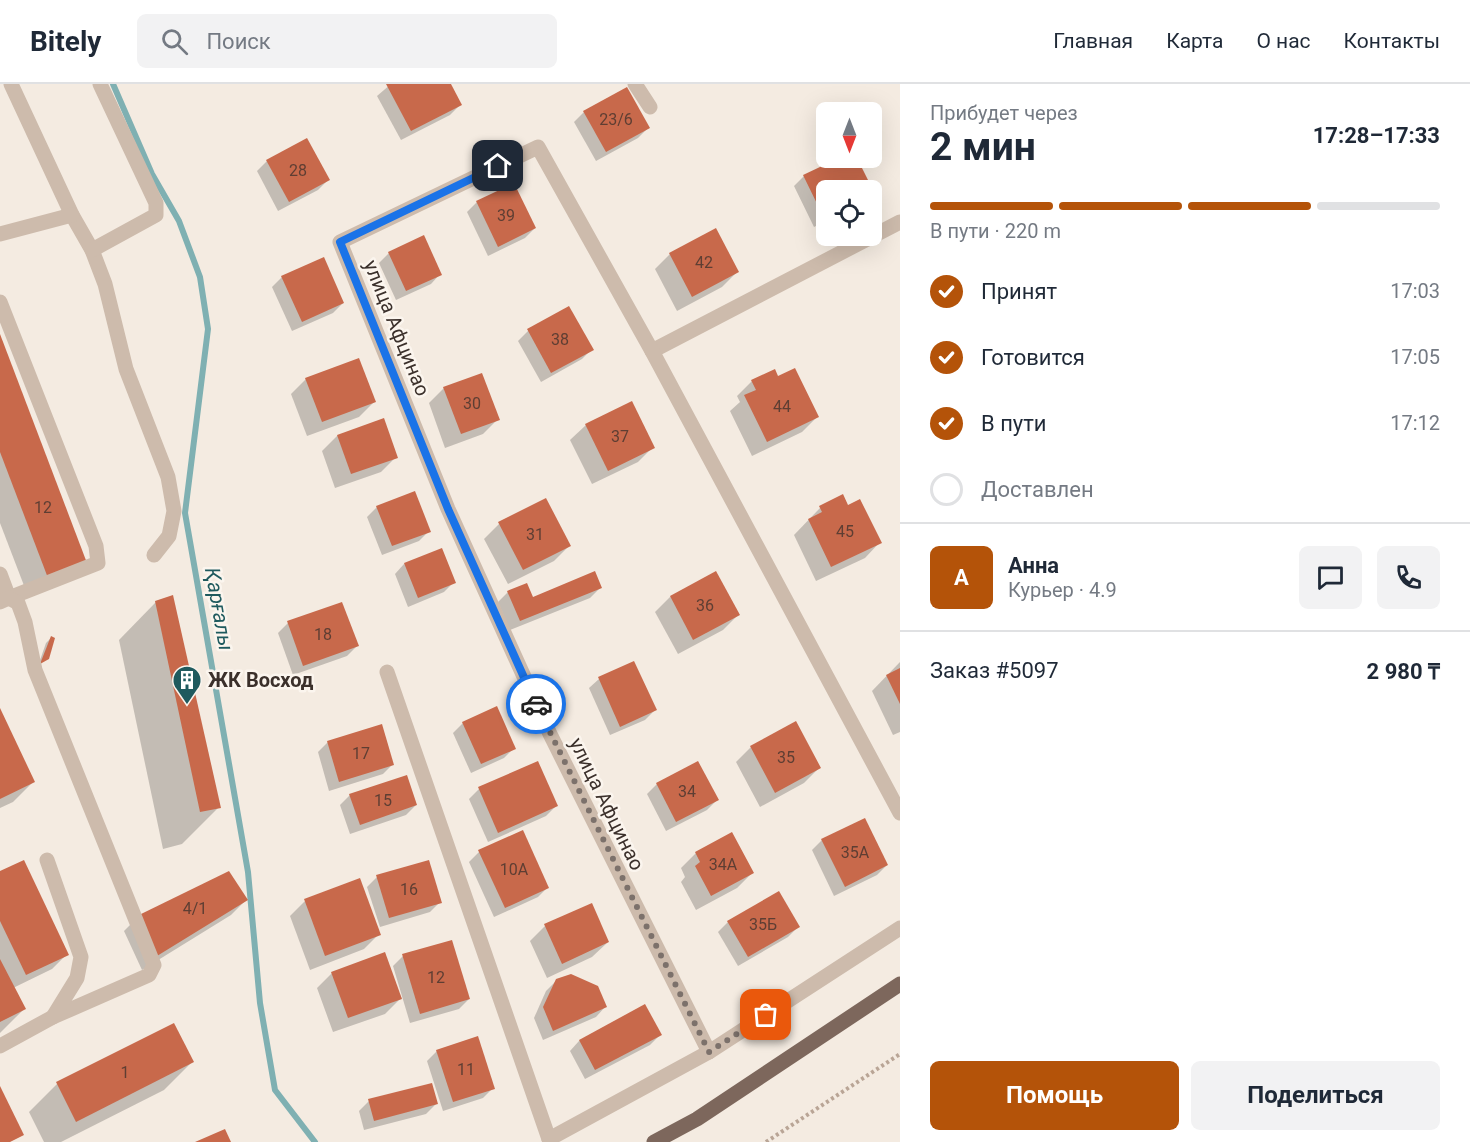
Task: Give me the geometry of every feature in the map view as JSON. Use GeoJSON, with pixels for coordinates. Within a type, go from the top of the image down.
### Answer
{"type":"FeatureCollection","features":[{"type":"Feature","properties":{"kind":"main road"},"geometry":{"type":"LineString","coordinates":[[654,1142],[697,1119],[900,984]]}},
{"type":"Feature","properties":{"kind":"street"},"geometry":{"type":"LineString","coordinates":[[11,84],[72,215],[92,250],[105,284],[126,369],[168,477],[174,511],[169,536],[154,555]]}},
{"type":"Feature","properties":{"kind":"street"},"geometry":{"type":"LineString","coordinates":[[92,250],[156,215],[156,203],[100,84]]}},
{"type":"Feature","properties":{"kind":"street"},"geometry":{"type":"LineString","coordinates":[[635,84],[651,107]]}},
{"type":"Feature","properties":{"kind":"street","name":"улица Афцинао"},"geometry":{"type":"LineString","coordinates":[[709,1052],[545,723],[448,509],[340,242],[538,147],[652,351],[900,813]]}},
{"type":"Feature","properties":{"kind":"street"},"geometry":{"type":"LineString","coordinates":[[0,234],[72,215]]}},
{"type":"Feature","properties":{"kind":"street"},"geometry":{"type":"LineString","coordinates":[[652,351],[900,222]]}},
{"type":"Feature","properties":{"kind":"street"},"geometry":{"type":"LineString","coordinates":[[0,302],[96,546],[98,563],[4,600]]}},
{"type":"Feature","properties":{"kind":"street"},"geometry":{"type":"LineString","coordinates":[[0,574],[4,600]]}},
{"type":"Feature","properties":{"kind":"street"},"geometry":{"type":"LineString","coordinates":[[0,1046],[53,1017],[149,975],[154,965],[35,670],[25,622],[18,603],[4,600]]}},
{"type":"Feature","properties":{"kind":"street"},"geometry":{"type":"LineString","coordinates":[[387,672],[550,1141],[709,1052],[900,928]]}},
{"type":"Feature","properties":{"kind":"street"},"geometry":{"type":"LineString","coordinates":[[47,860],[81,957],[77,978],[53,1017]]}},
{"type":"Feature","properties":{"kind":"path"},"geometry":{"type":"LineString","coordinates":[[766,1142],[900,1054]]}},
{"type":"Feature","properties":{"kind":"building"},"geometry":{"type":"Polygon","coordinates":[[[386,84],[451,84],[462,105],[411,131],[386,84]]]}},
{"type":"Feature","properties":{"kind":"building"},"geometry":{"type":"Polygon","coordinates":[[[627,87],[650,128],[606,152],[583,111],[627,87]]]}},
{"type":"Feature","properties":{"kind":"building"},"geometry":{"type":"Polygon","coordinates":[[[307,138],[330,180],[289,202],[266,160],[307,138]]]}},
{"type":"Feature","properties":{"kind":"building"},"geometry":{"type":"Polygon","coordinates":[[[818,168],[862,168],[868,180],[816,180],[816,202],[803,175],[818,168]]]}},
{"type":"Feature","properties":{"kind":"building"},"geometry":{"type":"Polygon","coordinates":[[[514,183],[536,228],[498,247],[476,201],[514,183]]]}},
{"type":"Feature","properties":{"kind":"building"},"geometry":{"type":"Polygon","coordinates":[[[716,228],[739,272],[692,297],[669,253],[716,228]]]}},
{"type":"Feature","properties":{"kind":"building"},"geometry":{"type":"Polygon","coordinates":[[[424,235],[442,275],[406,291],[388,252],[424,235]]]}},
{"type":"Feature","properties":{"kind":"building"},"geometry":{"type":"Polygon","coordinates":[[[324,257],[344,303],[302,322],[281,276],[324,257]]]}},
{"type":"Feature","properties":{"kind":"building"},"geometry":{"type":"Polygon","coordinates":[[[569,306],[594,350],[551,373],[527,329],[569,306]]]}},
{"type":"Feature","properties":{"kind":"building"},"geometry":{"type":"Polygon","coordinates":[[[0,334],[87,563],[48,578],[0,452],[0,334]]]}},
{"type":"Feature","properties":{"kind":"building"},"geometry":{"type":"Polygon","coordinates":[[[359,358],[376,402],[322,422],[305,378],[359,358]]]}},
{"type":"Feature","properties":{"kind":"building"},"geometry":{"type":"Polygon","coordinates":[[[795,368],[819,417],[767,442],[744,395],[756,390],[751,380],[775,369],[778,376],[795,368]]]}},
{"type":"Feature","properties":{"kind":"building"},"geometry":{"type":"Polygon","coordinates":[[[482,373],[500,420],[461,434],[443,387],[482,373]]]}},
{"type":"Feature","properties":{"kind":"building"},"geometry":{"type":"Polygon","coordinates":[[[632,401],[655,448],[608,471],[585,424],[632,401]]]}},
{"type":"Feature","properties":{"kind":"building"},"geometry":{"type":"Polygon","coordinates":[[[384,418],[398,458],[351,474],[337,435],[384,418]]]}},
{"type":"Feature","properties":{"kind":"building"},"geometry":{"type":"Polygon","coordinates":[[[415,491],[431,532],[392,546],[376,506],[415,491]]]}},
{"type":"Feature","properties":{"kind":"building"},"geometry":{"type":"Polygon","coordinates":[[[843,494],[848,505],[860,499],[882,543],[831,567],[808,519],[822,512],[819,506],[843,494]]]}},
{"type":"Feature","properties":{"kind":"building"},"geometry":{"type":"Polygon","coordinates":[[[546,498],[571,546],[523,570],[498,522],[546,498]]]}},
{"type":"Feature","properties":{"kind":"building"},"geometry":{"type":"Polygon","coordinates":[[[442,548],[456,583],[418,598],[404,563],[442,548]]]}},
{"type":"Feature","properties":{"kind":"building"},"geometry":{"type":"Polygon","coordinates":[[[595,571],[602,588],[520,621],[507,591],[527,583],[533,597],[595,571]]]}},
{"type":"Feature","properties":{"kind":"building"},"geometry":{"type":"Polygon","coordinates":[[[716,571],[740,615],[693,640],[670,596],[716,571]]]}},
{"type":"Feature","properties":{"kind":"building","name":"ЖК Восход"},"geometry":{"type":"Polygon","coordinates":[[[173,595],[221,808],[200,812],[155,601],[173,595]]]}},
{"type":"Feature","properties":{"kind":"building"},"geometry":{"type":"Polygon","coordinates":[[[342,602],[359,646],[303,666],[287,621],[342,602]]]}},
{"type":"Feature","properties":{"kind":"building"},"geometry":{"type":"Polygon","coordinates":[[[51,636],[55,638],[49,659],[40,664],[51,636]]]}},
{"type":"Feature","properties":{"kind":"building"},"geometry":{"type":"Polygon","coordinates":[[[634,661],[657,710],[620,727],[598,677],[634,661]]]}},
{"type":"Feature","properties":{"kind":"building"},"geometry":{"type":"Polygon","coordinates":[[[900,668],[900,704],[886,675],[900,668]]]}},
{"type":"Feature","properties":{"kind":"building"},"geometry":{"type":"Polygon","coordinates":[[[497,706],[516,749],[481,764],[462,722],[497,706]]]}},
{"type":"Feature","properties":{"kind":"building"},"geometry":{"type":"Polygon","coordinates":[[[0,708],[35,782],[0,799],[0,708]]]}},
{"type":"Feature","properties":{"kind":"building"},"geometry":{"type":"Polygon","coordinates":[[[796,721],[821,768],[775,793],[750,746],[796,721]]]}},
{"type":"Feature","properties":{"kind":"building"},"geometry":{"type":"Polygon","coordinates":[[[382,724],[394,765],[339,782],[327,741],[382,724]]]}},
{"type":"Feature","properties":{"kind":"building"},"geometry":{"type":"Polygon","coordinates":[[[538,761],[558,806],[498,833],[478,787],[538,761]]]}},
{"type":"Feature","properties":{"kind":"building"},"geometry":{"type":"Polygon","coordinates":[[[698,761],[719,800],[676,822],[656,783],[698,761]]]}},
{"type":"Feature","properties":{"kind":"building"},"geometry":{"type":"Polygon","coordinates":[[[407,775],[417,805],[360,825],[349,794],[407,775]]]}},
{"type":"Feature","properties":{"kind":"building"},"geometry":{"type":"Polygon","coordinates":[[[865,818],[888,865],[845,887],[821,839],[865,818]]]}},
{"type":"Feature","properties":{"kind":"building"},"geometry":{"type":"Polygon","coordinates":[[[523,830],[549,888],[505,908],[478,850],[523,830]]]}},
{"type":"Feature","properties":{"kind":"building"},"geometry":{"type":"Polygon","coordinates":[[[732,832],[754,873],[711,896],[695,866],[700,862],[695,852],[732,832]]]}},
{"type":"Feature","properties":{"kind":"building"},"geometry":{"type":"Polygon","coordinates":[[[24,860],[69,955],[26,975],[0,921],[0,871],[24,860]]]}},
{"type":"Feature","properties":{"kind":"building"},"geometry":{"type":"Polygon","coordinates":[[[429,860],[442,903],[389,918],[376,875],[429,860]]]}},
{"type":"Feature","properties":{"kind":"building"},"geometry":{"type":"Polygon","coordinates":[[[229,871],[248,900],[157,956],[139,915],[229,871]]]}},
{"type":"Feature","properties":{"kind":"building"},"geometry":{"type":"Polygon","coordinates":[[[360,878],[381,935],[325,956],[304,899],[360,878]]]}},
{"type":"Feature","properties":{"kind":"building"},"geometry":{"type":"Polygon","coordinates":[[[779,891],[800,927],[748,957],[727,921],[779,891]]]}},
{"type":"Feature","properties":{"kind":"building"},"geometry":{"type":"Polygon","coordinates":[[[592,903],[609,942],[562,964],[544,924],[592,903]]]}},
{"type":"Feature","properties":{"kind":"building"},"geometry":{"type":"Polygon","coordinates":[[[452,940],[470,999],[420,1014],[402,954],[452,940]]]}},
{"type":"Feature","properties":{"kind":"building"},"geometry":{"type":"Polygon","coordinates":[[[385,952],[402,999],[348,1018],[331,972],[385,952]]]}},
{"type":"Feature","properties":{"kind":"building"},"geometry":{"type":"Polygon","coordinates":[[[0,959],[26,1009],[0,1022],[0,959]]]}},
{"type":"Feature","properties":{"kind":"building"},"geometry":{"type":"Polygon","coordinates":[[[571,974],[598,986],[607,1007],[553,1031],[543,1007],[556,979],[571,974]]]}},
{"type":"Feature","properties":{"kind":"building"},"geometry":{"type":"Polygon","coordinates":[[[645,1004],[662,1035],[595,1070],[579,1040],[645,1004]]]}},
{"type":"Feature","properties":{"kind":"building"},"geometry":{"type":"Polygon","coordinates":[[[174,1023],[194,1062],[76,1122],[56,1082],[174,1023]]]}},
{"type":"Feature","properties":{"kind":"building"},"geometry":{"type":"Polygon","coordinates":[[[478,1036],[495,1089],[453,1102],[436,1050],[478,1036]]]}},
{"type":"Feature","properties":{"kind":"building"},"geometry":{"type":"Polygon","coordinates":[[[432,1083],[438,1104],[374,1121],[368,1099],[432,1083]]]}},
{"type":"Feature","properties":{"kind":"building"},"geometry":{"type":"Polygon","coordinates":[[[0,1086],[24,1135],[10,1142],[0,1142],[0,1086]]]}},
{"type":"Feature","properties":{"kind":"building"},"geometry":{"type":"Polygon","coordinates":[[[225,1129],[231,1142],[195,1142],[225,1129]]]}},
{"type":"Feature","properties":{"kind":"waterway","name":"Қарғалы"},"geometry":{"type":"LineString","coordinates":[[113,84],[152,174],[179,221],[200,277],[208,329],[185,513],[248,872],[260,1003],[275,1090],[315,1142]]}},
{"type":"Feature","properties":{"kind":"way so far"},"geometry":{"type":"LineString","coordinates":[[536,704],[696,1030],[709,1052],[766,1015]]}},
{"type":"Feature","properties":{"kind":"place","name":"ЖК Восход"},"geometry":{"type":"Point","coordinates":[187,706]}},
{"type":"Feature","properties":{"kind":"route"},"geometry":{"type":"LineString","coordinates":[[498,166],[340,242],[448,509],[536,704]]}}]}
